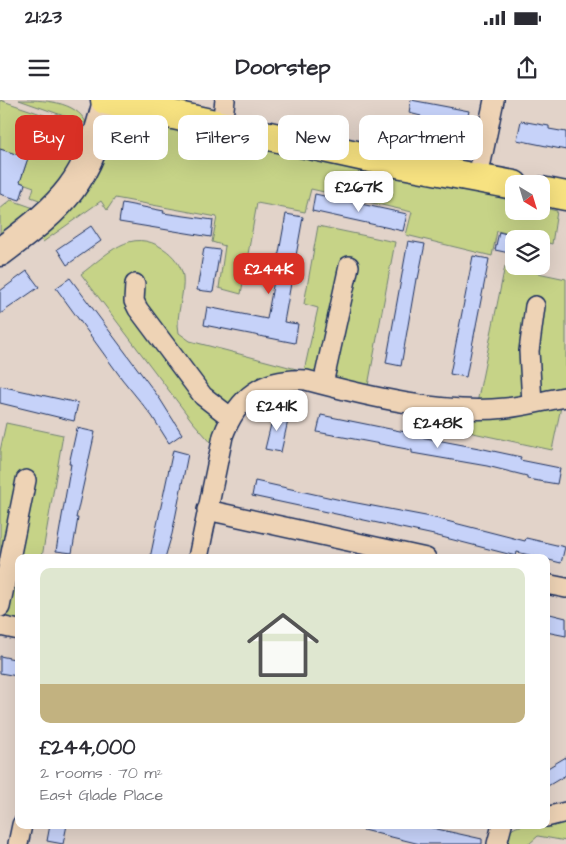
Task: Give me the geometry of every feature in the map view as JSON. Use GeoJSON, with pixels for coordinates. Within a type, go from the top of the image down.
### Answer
{"type":"FeatureCollection","features":[{"type":"Feature","properties":{"kind":"main road"},"geometry":{"type":"LineString","coordinates":[[106,100],[224,112],[365,156],[505,183]]}},
{"type":"Feature","properties":{"kind":"main road"},"geometry":{"type":"LineString","coordinates":[[550,193],[566,196]]}},
{"type":"Feature","properties":{"kind":"street"},"geometry":{"type":"LineString","coordinates":[[0,252],[43,219],[74,185],[86,168],[97,141],[106,100]]}},
{"type":"Feature","properties":{"kind":"street"},"geometry":{"type":"LineString","coordinates":[[478,177],[494,100]]}},
{"type":"Feature","properties":{"kind":"street"},"geometry":{"type":"LineString","coordinates":[[323,384],[349,266]]}},
{"type":"Feature","properties":{"kind":"street"},"geometry":{"type":"LineString","coordinates":[[135,284],[134,301],[138,309],[203,396],[230,417]]}},
{"type":"Feature","properties":{"kind":"street"},"geometry":{"type":"LineString","coordinates":[[532,404],[529,350],[535,306]]}},
{"type":"Feature","properties":{"kind":"street"},"geometry":{"type":"LineString","coordinates":[[199,554],[223,436],[230,417],[240,402],[256,391],[274,383],[292,379],[421,405],[451,409],[505,408],[566,397]]}},
{"type":"Feature","properties":{"kind":"street"},"geometry":{"type":"LineString","coordinates":[[0,607],[26,480]]}},
{"type":"Feature","properties":{"kind":"street"},"geometry":{"type":"LineString","coordinates":[[207,510],[403,554]]}},
{"type":"Feature","properties":{"kind":"street"},"geometry":{"type":"LineString","coordinates":[[550,585],[566,588]]}},
{"type":"Feature","properties":{"kind":"street"},"geometry":{"type":"LineString","coordinates":[[0,626],[15,629]]}},
{"type":"Feature","properties":{"kind":"street"},"geometry":{"type":"LineString","coordinates":[[550,816],[566,812]]}},
{"type":"Feature","properties":{"kind":"street"},"geometry":{"type":"LineString","coordinates":[[18,844],[21,829]]}},
{"type":"Feature","properties":{"kind":"street"},"geometry":{"type":"LineString","coordinates":[[497,844],[501,829]]}},
{"type":"Feature","properties":{"kind":"green space"},"geometry":{"type":"Polygon","coordinates":[[[0,100],[44,115],[15,115],[15,154],[0,149],[0,100]]]}},
{"type":"Feature","properties":{"kind":"green space"},"geometry":{"type":"Polygon","coordinates":[[[19,100],[58,103],[75,110],[81,115],[62,115],[19,100]]]}},
{"type":"Feature","properties":{"kind":"green space"},"geometry":{"type":"Polygon","coordinates":[[[168,122],[178,125],[178,160],[268,160],[268,145],[278,147],[278,160],[334,160],[505,199],[505,220],[550,220],[550,209],[557,211],[552,244],[550,243],[550,230],[505,230],[505,233],[497,231],[492,256],[406,235],[412,212],[311,189],[305,212],[257,203],[241,294],[219,288],[225,246],[212,242],[217,217],[115,198],[107,210],[101,201],[43,242],[37,234],[93,158],[93,160],[168,160],[168,122]]]}},
{"type":"Feature","properties":{"kind":"green space"},"geometry":{"type":"Polygon","coordinates":[[[27,160],[73,160],[57,186],[42,201],[31,197],[34,187],[20,182],[27,160]]]}},
{"type":"Feature","properties":{"kind":"green space"},"geometry":{"type":"Polygon","coordinates":[[[11,200],[34,208],[0,237],[0,209],[11,200]]]}},
{"type":"Feature","properties":{"kind":"green space"},"geometry":{"type":"Polygon","coordinates":[[[318,226],[395,242],[368,386],[304,371],[318,308],[304,304],[318,226]]]}},
{"type":"Feature","properties":{"kind":"green space"},"geometry":{"type":"Polygon","coordinates":[[[140,241],[152,243],[170,254],[182,272],[183,291],[178,319],[179,333],[190,341],[304,371],[271,377],[214,446],[192,421],[81,274],[120,246],[140,241]]]}},
{"type":"Feature","properties":{"kind":"green space"},"geometry":{"type":"Polygon","coordinates":[[[505,266],[505,275],[547,275],[566,279],[566,396],[562,402],[552,450],[464,431],[477,403],[505,266]]]}},
{"type":"Feature","properties":{"kind":"green space"},"geometry":{"type":"Polygon","coordinates":[[[6,423],[63,435],[43,554],[15,554],[15,621],[0,618],[0,451],[6,423]]]}},
{"type":"Feature","properties":{"kind":"green space"},"geometry":{"type":"Polygon","coordinates":[[[566,821],[566,841],[538,836],[529,844],[504,844],[513,829],[550,829],[550,825],[566,821]]]}},
{"type":"Feature","properties":{"kind":"building"},"geometry":{"type":"Polygon","coordinates":[[[411,100],[469,111],[468,115],[417,115],[409,113],[411,100]]]}},
{"type":"Feature","properties":{"kind":"building"},"geometry":{"type":"Polygon","coordinates":[[[521,121],[549,126],[549,129],[566,132],[566,150],[517,140],[521,121]]]}},
{"type":"Feature","properties":{"kind":"building"},"geometry":{"type":"Polygon","coordinates":[[[0,149],[15,154],[15,160],[27,160],[20,182],[25,184],[20,200],[0,194],[0,149]]]}},
{"type":"Feature","properties":{"kind":"building"},"geometry":{"type":"Polygon","coordinates":[[[315,194],[407,214],[403,231],[312,211],[315,194]]]}},
{"type":"Feature","properties":{"kind":"building"},"geometry":{"type":"Polygon","coordinates":[[[122,203],[164,211],[163,213],[213,220],[211,237],[119,222],[122,203]]]}},
{"type":"Feature","properties":{"kind":"building"},"geometry":{"type":"Polygon","coordinates":[[[286,214],[303,217],[284,322],[298,324],[295,343],[204,325],[207,307],[267,319],[286,214]]]}},
{"type":"Feature","properties":{"kind":"building"},"geometry":{"type":"Polygon","coordinates":[[[91,226],[101,241],[67,265],[57,249],[91,226]]]}},
{"type":"Feature","properties":{"kind":"building"},"geometry":{"type":"Polygon","coordinates":[[[499,232],[505,234],[505,252],[495,250],[499,232]]]}},
{"type":"Feature","properties":{"kind":"building"},"geometry":{"type":"Polygon","coordinates":[[[408,241],[425,244],[418,279],[416,279],[401,366],[386,363],[408,241]]]}},
{"type":"Feature","properties":{"kind":"building"},"geometry":{"type":"Polygon","coordinates":[[[204,248],[220,250],[213,292],[197,290],[204,248]]]}},
{"type":"Feature","properties":{"kind":"building"},"geometry":{"type":"Polygon","coordinates":[[[473,256],[489,259],[466,377],[450,374],[473,256]]]}},
{"type":"Feature","properties":{"kind":"building"},"geometry":{"type":"Polygon","coordinates":[[[27,271],[39,287],[0,314],[0,291],[27,271]]]}},
{"type":"Feature","properties":{"kind":"building"},"geometry":{"type":"Polygon","coordinates":[[[70,278],[160,399],[182,434],[169,443],[152,416],[122,379],[56,288],[70,278]]]}},
{"type":"Feature","properties":{"kind":"building"},"geometry":{"type":"Polygon","coordinates":[[[0,386],[78,403],[74,421],[0,403],[0,386]]]}},
{"type":"Feature","properties":{"kind":"building"},"geometry":{"type":"Polygon","coordinates":[[[274,412],[289,416],[281,452],[265,449],[274,412]]]}},
{"type":"Feature","properties":{"kind":"building"},"geometry":{"type":"Polygon","coordinates":[[[321,415],[521,457],[520,460],[560,468],[557,484],[527,479],[527,476],[487,466],[412,453],[412,450],[317,432],[321,415]]]}},
{"type":"Feature","properties":{"kind":"building"},"geometry":{"type":"Polygon","coordinates":[[[77,428],[95,432],[76,518],[78,518],[72,553],[56,551],[71,464],[69,464],[77,428]]]}},
{"type":"Feature","properties":{"kind":"building"},"geometry":{"type":"Polygon","coordinates":[[[173,450],[188,454],[166,554],[151,554],[173,450]]]}},
{"type":"Feature","properties":{"kind":"building"},"geometry":{"type":"Polygon","coordinates":[[[255,481],[431,517],[525,541],[526,538],[565,547],[561,563],[550,560],[550,554],[525,554],[517,552],[516,554],[508,554],[434,535],[252,496],[255,481]]]}},
{"type":"Feature","properties":{"kind":"building"},"geometry":{"type":"Polygon","coordinates":[[[550,614],[566,618],[566,636],[550,633],[550,614]]]}},
{"type":"Feature","properties":{"kind":"building"},"geometry":{"type":"Polygon","coordinates":[[[0,656],[15,659],[15,676],[0,673],[0,656]]]}},
{"type":"Feature","properties":{"kind":"building"},"geometry":{"type":"Polygon","coordinates":[[[566,757],[566,775],[550,785],[550,767],[566,757]]]}},
{"type":"Feature","properties":{"kind":"building"},"geometry":{"type":"Polygon","coordinates":[[[49,829],[66,829],[63,844],[47,841],[49,829]]]}},
{"type":"Feature","properties":{"kind":"building"},"geometry":{"type":"Polygon","coordinates":[[[437,829],[482,839],[482,844],[420,844],[363,830],[437,829]]]}}]}
